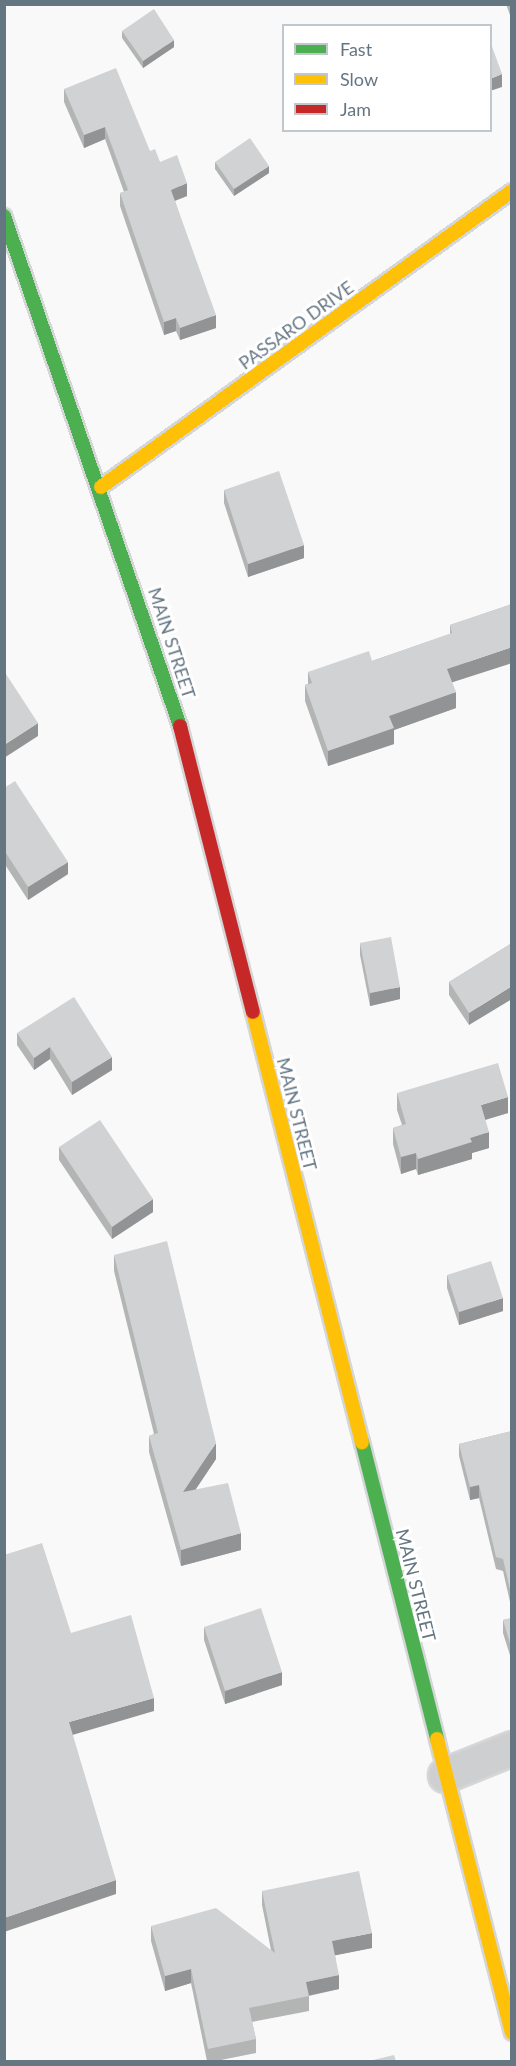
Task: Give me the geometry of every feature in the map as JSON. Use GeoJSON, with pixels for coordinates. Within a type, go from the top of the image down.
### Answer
{"type":"FeatureCollection","features":[{"type":"Feature","properties":{"kind":"street","name":"PASSARO DRIVE"},"geometry":{"type":"LineString","coordinates":[[101,487],[512,191]]}},
{"type":"Feature","properties":{"kind":"street","name":"MAIN STREET"},"geometry":{"type":"LineString","coordinates":[[4,216],[101,487],[180,724],[512,2033]]}},
{"type":"Feature","properties":{"kind":"street"},"geometry":{"type":"LineString","coordinates":[[446,1775],[512,1748]]}},
{"type":"Feature","properties":{"kind":"building"},"geometry":{"type":"Polygon","coordinates":[[[154,9],[174,40],[143,61],[122,31],[154,9]]]}},
{"type":"Feature","properties":{"kind":"building"},"geometry":{"type":"Polygon","coordinates":[[[492,46],[502,74],[492,78],[492,46]]]}},
{"type":"Feature","properties":{"kind":"building"},"geometry":{"type":"Polygon","coordinates":[[[116,68],[150,151],[155,149],[160,162],[177,155],[187,183],[171,190],[216,315],[180,328],[176,318],[164,322],[120,193],[128,190],[105,127],[84,135],[64,89],[116,68]]]}},
{"type":"Feature","properties":{"kind":"building"},"geometry":{"type":"Polygon","coordinates":[[[250,138],[269,166],[234,189],[215,162],[250,138]]]}},
{"type":"Feature","properties":{"kind":"building"},"geometry":{"type":"Polygon","coordinates":[[[279,471],[304,545],[248,564],[224,490],[279,471]]]}},
{"type":"Feature","properties":{"kind":"building"},"geometry":{"type":"Polygon","coordinates":[[[512,604],[512,647],[447,669],[456,692],[389,716],[394,728],[328,751],[305,685],[312,683],[308,672],[369,651],[372,661],[452,633],[450,625],[512,604]]]}},
{"type":"Feature","properties":{"kind":"building"},"geometry":{"type":"Polygon","coordinates":[[[4,671],[38,723],[4,745],[4,671]]]}},
{"type":"Feature","properties":{"kind":"building"},"geometry":{"type":"Polygon","coordinates":[[[15,781],[68,862],[28,887],[4,850],[4,788],[15,781]]]}},
{"type":"Feature","properties":{"kind":"building"},"geometry":{"type":"Polygon","coordinates":[[[391,937],[400,987],[370,993],[360,943],[391,937]]]}},
{"type":"Feature","properties":{"kind":"building"},"geometry":{"type":"Polygon","coordinates":[[[512,943],[512,986],[469,1013],[449,982],[512,943]]]}},
{"type":"Feature","properties":{"kind":"building"},"geometry":{"type":"Polygon","coordinates":[[[74,997],[112,1057],[72,1082],[50,1047],[34,1058],[17,1033],[74,997]]]}},
{"type":"Feature","properties":{"kind":"building"},"geometry":{"type":"Polygon","coordinates":[[[498,1063],[508,1097],[481,1105],[489,1132],[470,1138],[472,1142],[418,1159],[416,1153],[401,1157],[393,1128],[406,1124],[397,1093],[498,1063]]]}},
{"type":"Feature","properties":{"kind":"building"},"geometry":{"type":"Polygon","coordinates":[[[100,1120],[153,1199],[112,1227],[59,1147],[100,1120]]]}},
{"type":"Feature","properties":{"kind":"building"},"geometry":{"type":"Polygon","coordinates":[[[167,1241],[216,1443],[183,1492],[228,1483],[241,1533],[181,1550],[149,1436],[158,1433],[114,1255],[167,1241]]]}},
{"type":"Feature","properties":{"kind":"building"},"geometry":{"type":"Polygon","coordinates":[[[491,1261],[503,1298],[459,1312],[447,1275],[491,1261]]]}},
{"type":"Feature","properties":{"kind":"building"},"geometry":{"type":"Polygon","coordinates":[[[512,1431],[512,1598],[503,1559],[496,1557],[479,1485],[470,1487],[459,1444],[512,1431]]]}},
{"type":"Feature","properties":{"kind":"building"},"geometry":{"type":"Polygon","coordinates":[[[42,1543],[71,1633],[131,1615],[154,1698],[69,1722],[116,1880],[4,1918],[4,1555],[42,1543]]]}},
{"type":"Feature","properties":{"kind":"building"},"geometry":{"type":"Polygon","coordinates":[[[261,1608],[282,1672],[225,1691],[204,1627],[261,1608]]]}},
{"type":"Feature","properties":{"kind":"building"},"geometry":{"type":"Polygon","coordinates":[[[512,1618],[512,1650],[503,1620],[512,1618]]]}},
{"type":"Feature","properties":{"kind":"building"},"geometry":{"type":"Polygon","coordinates":[[[359,1871],[372,1933],[332,1941],[339,1975],[306,1982],[309,1996],[249,2008],[256,2039],[208,2049],[191,1969],[165,1976],[151,1926],[216,1908],[275,1953],[262,1891],[359,1871]]]}},
{"type":"Feature","properties":{"kind":"building"},"geometry":{"type":"Polygon","coordinates":[[[394,2055],[396,2061],[369,2061],[394,2055]]]}},
{"type":"Feature","properties":{"kind":"traffic: fast"},"geometry":{"type":"LineString","coordinates":[[4,216],[180,726]]}},
{"type":"Feature","properties":{"kind":"traffic: fast"},"geometry":{"type":"LineString","coordinates":[[362,1442],[437,1739]]}},
{"type":"Feature","properties":{"kind":"traffic: slow"},"geometry":{"type":"LineString","coordinates":[[101,487],[512,191]]}},
{"type":"Feature","properties":{"kind":"traffic: slow"},"geometry":{"type":"LineString","coordinates":[[253,1012],[362,1442]]}},
{"type":"Feature","properties":{"kind":"traffic: slow"},"geometry":{"type":"LineString","coordinates":[[437,1739],[512,2033]]}},
{"type":"Feature","properties":{"kind":"traffic: jam"},"geometry":{"type":"LineString","coordinates":[[180,726],[253,1012]]}}]}
